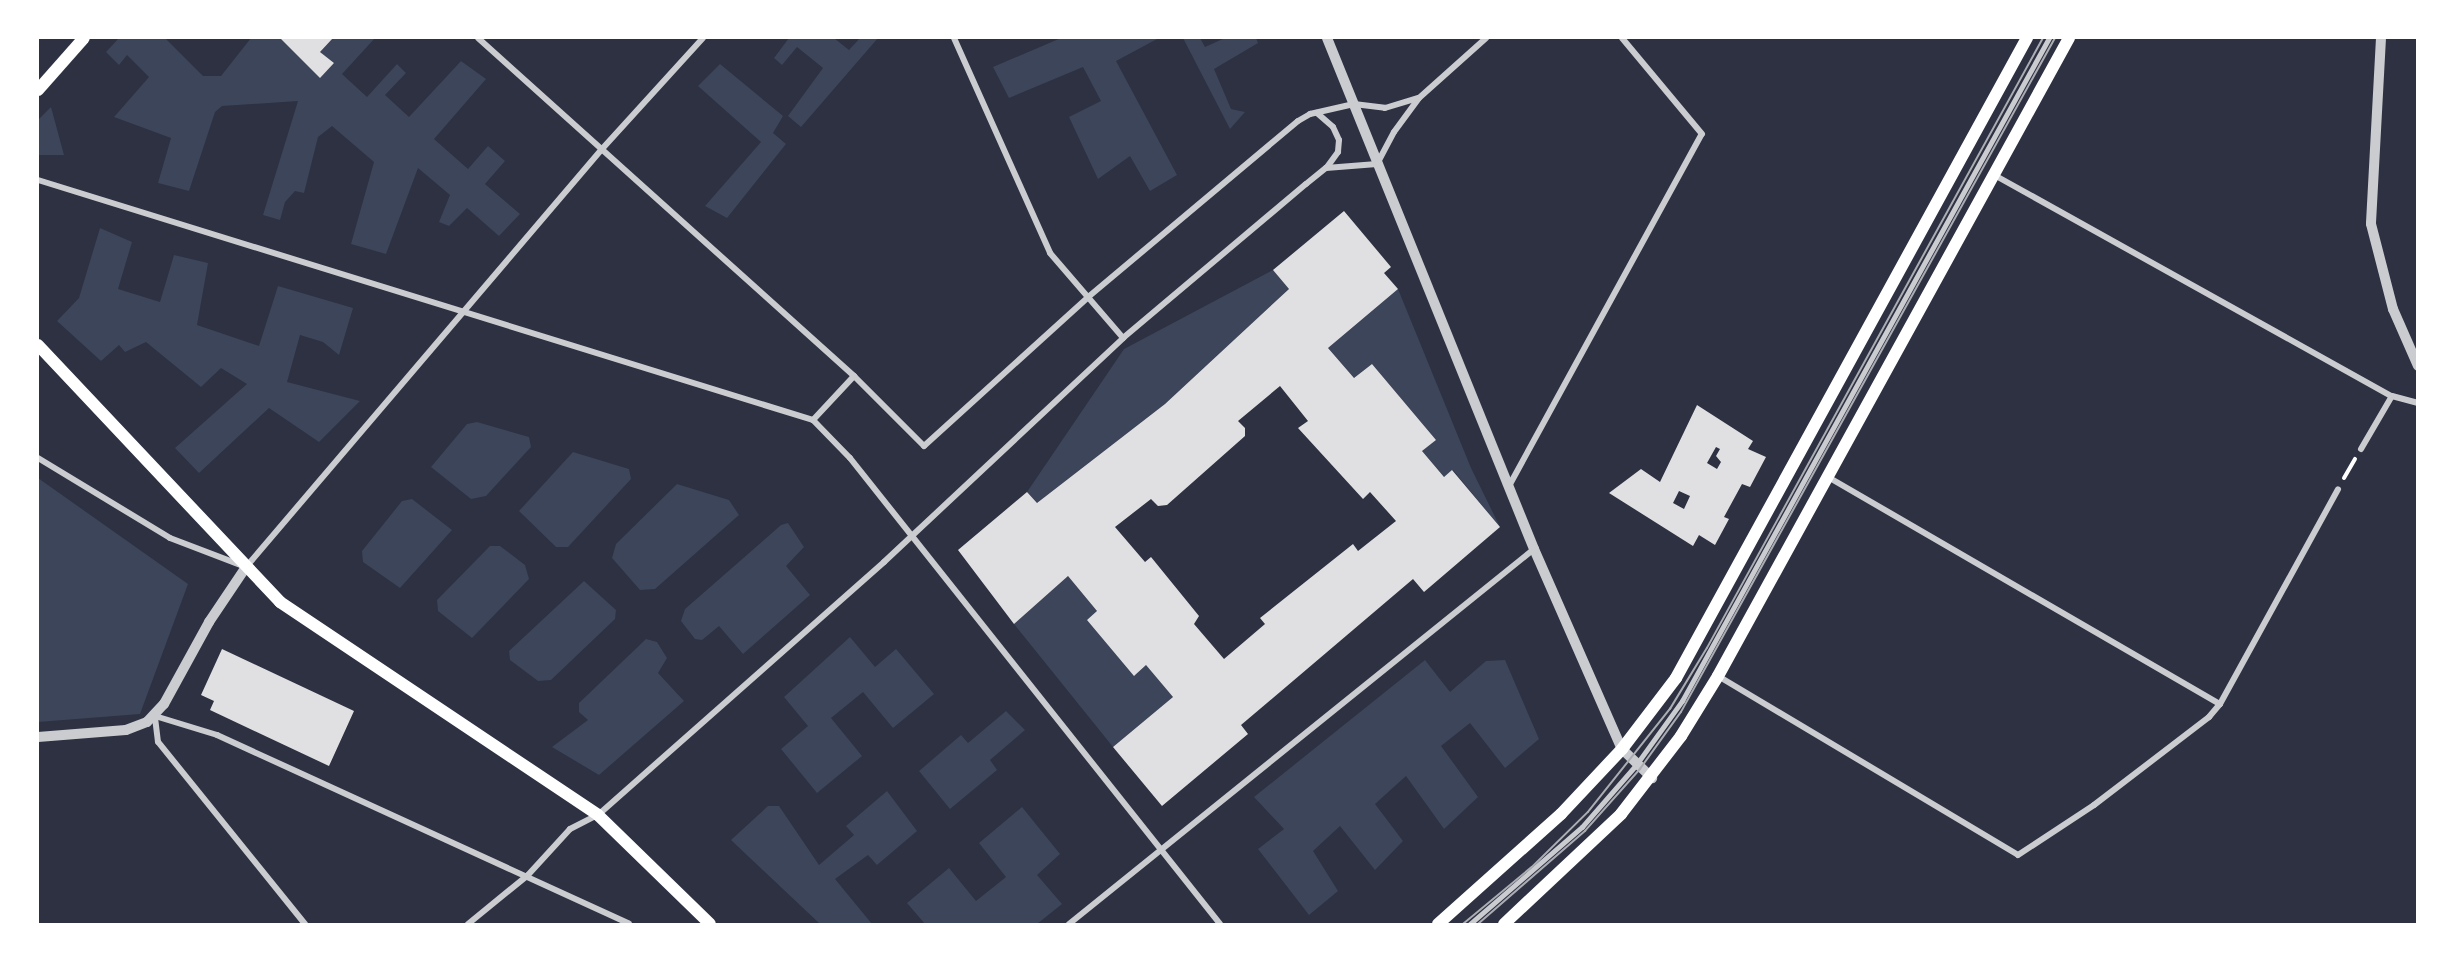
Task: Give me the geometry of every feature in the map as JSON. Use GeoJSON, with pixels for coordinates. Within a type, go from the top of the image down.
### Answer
{"type":"FeatureCollection","features":[{"type":"Feature","properties":{"kind":"main road"},"geometry":{"type":"LineString","coordinates":[[38,90],[84,38]]}},
{"type":"Feature","properties":{"kind":"main road"},"geometry":{"type":"LineString","coordinates":[[1438,924],[1561,814],[1622,750],[1685,663],[2027,38]]}},
{"type":"Feature","properties":{"kind":"main road"},"geometry":{"type":"LineString","coordinates":[[1504,924],[1604,833],[1652,778],[1718,676],[1996,176],[2069,38]]}},
{"type":"Feature","properties":{"kind":"main road"},"geometry":{"type":"LineString","coordinates":[[39,349],[280,602],[598,815],[710,924]]}},
{"type":"Feature","properties":{"kind":"street"},"geometry":{"type":"LineString","coordinates":[[478,38],[854,376],[924,446],[1087,298],[1287,129],[1317,113],[1354,104],[1392,108],[1419,98]]}},
{"type":"Feature","properties":{"kind":"street"},"geometry":{"type":"LineString","coordinates":[[38,737],[126,730],[155,716],[246,567],[602,149],[704,38]]}},
{"type":"Feature","properties":{"kind":"street"},"geometry":{"type":"LineString","coordinates":[[954,38],[1050,253],[1123,338]]}},
{"type":"Feature","properties":{"kind":"street"},"geometry":{"type":"LineString","coordinates":[[1327,38],[1534,549],[1622,750],[1652,778]]}},
{"type":"Feature","properties":{"kind":"street"},"geometry":{"type":"LineString","coordinates":[[1377,164],[1394,132],[1419,98],[1486,38]]}},
{"type":"Feature","properties":{"kind":"street"},"geometry":{"type":"LineString","coordinates":[[1509,486],[1702,134],[1622,38]]}},
{"type":"Feature","properties":{"kind":"street"},"geometry":{"type":"LineString","coordinates":[[2381,38],[2371,224],[2393,309],[2418,366]]}},
{"type":"Feature","properties":{"kind":"street"},"geometry":{"type":"LineString","coordinates":[[468,924],[528,875],[570,829],[598,815],[910,537],[1123,338],[1326,168],[1334,159],[1339,140],[1333,127],[1317,113]]}},
{"type":"Feature","properties":{"kind":"street"},"geometry":{"type":"LineString","coordinates":[[1326,168],[1377,164]]}},
{"type":"Feature","properties":{"kind":"street"},"geometry":{"type":"LineString","coordinates":[[1996,176],[2392,396],[2418,403]]}},
{"type":"Feature","properties":{"kind":"street"},"geometry":{"type":"LineString","coordinates":[[38,180],[466,310],[813,420],[850,458],[910,537],[1220,924]]}},
{"type":"Feature","properties":{"kind":"street"},"geometry":{"type":"LineString","coordinates":[[813,420],[854,376]]}},
{"type":"Feature","properties":{"kind":"street"},"geometry":{"type":"LineString","coordinates":[[2361,449],[2392,396]]}},
{"type":"Feature","properties":{"kind":"street"},"geometry":{"type":"LineString","coordinates":[[38,458],[170,538],[246,567]]}},
{"type":"Feature","properties":{"kind":"street"},"geometry":{"type":"LineString","coordinates":[[1828,477],[2220,704]]}},
{"type":"Feature","properties":{"kind":"street"},"geometry":{"type":"LineString","coordinates":[[1718,676],[2018,855],[2173,747],[2220,704],[2338,489]]}},
{"type":"Feature","properties":{"kind":"street"},"geometry":{"type":"LineString","coordinates":[[1069,924],[1534,549]]}},
{"type":"Feature","properties":{"kind":"street"},"geometry":{"type":"LineString","coordinates":[[155,716],[218,735],[528,875],[629,924]]}},
{"type":"Feature","properties":{"kind":"street"},"geometry":{"type":"LineString","coordinates":[[155,716],[158,742],[305,924]]}},
{"type":"Feature","properties":{"kind":"lane"},"geometry":{"type":"LineString","coordinates":[[1470,924],[1582,827],[1636,765],[1705,663],[2049,38]]}},
{"type":"Feature","properties":{"kind":"path"},"geometry":{"type":"LineString","coordinates":[[2338,489],[2361,449]]}},
{"type":"Feature","properties":{"kind":"shaded area"},"geometry":{"type":"Polygon","coordinates":[[[119,38],[165,38],[203,76],[221,76],[251,38],[280,38],[320,77],[334,63],[320,52],[333,38],[375,38],[342,74],[367,97],[397,64],[406,73],[385,95],[409,117],[461,61],[486,79],[434,139],[468,169],[488,146],[505,161],[485,184],[520,214],[499,236],[467,208],[449,226],[439,222],[450,195],[418,168],[386,254],[351,244],[374,162],[332,126],[318,137],[304,193],[295,191],[285,202],[280,220],[263,215],[298,101],[222,106],[215,112],[189,191],[158,183],[171,138],[114,117],[149,77],[127,55],[119,65],[106,52],[119,38]]]}},
{"type":"Feature","properties":{"kind":"shaded area"},"geometry":{"type":"Polygon","coordinates":[[[789,38],[834,38],[849,50],[860,38],[878,38],[801,127],[788,116],[823,68],[797,47],[782,65],[774,58],[789,38]]]}},
{"type":"Feature","properties":{"kind":"shaded area"},"geometry":{"type":"Polygon","coordinates":[[[1061,38],[1159,38],[1116,61],[1177,175],[1150,191],[1130,156],[1098,179],[1069,117],[1101,101],[1083,67],[1009,98],[993,67],[1061,38]]]}},
{"type":"Feature","properties":{"kind":"shaded area"},"geometry":{"type":"Polygon","coordinates":[[[1183,38],[1200,38],[1205,47],[1225,38],[1256,38],[1258,43],[1214,69],[1231,109],[1245,112],[1230,129],[1183,38]]]}},
{"type":"Feature","properties":{"kind":"shaded area"},"geometry":{"type":"Polygon","coordinates":[[[720,64],[783,116],[773,133],[786,144],[727,218],[705,206],[761,142],[698,86],[720,64]]]}},
{"type":"Feature","properties":{"kind":"shaded area"},"geometry":{"type":"Polygon","coordinates":[[[51,107],[64,155],[38,155],[38,120],[51,107]]]}},
{"type":"Feature","properties":{"kind":"shaded area"},"geometry":{"type":"Polygon","coordinates":[[[100,228],[132,242],[118,289],[160,302],[174,255],[208,263],[197,325],[259,346],[278,286],[353,308],[339,355],[323,342],[300,335],[287,382],[360,401],[319,442],[269,408],[199,473],[175,448],[247,384],[221,368],[201,387],[146,342],[125,352],[119,345],[101,361],[57,321],[79,298],[100,228]]]}},
{"type":"Feature","properties":{"kind":"shaded area"},"geometry":{"type":"Polygon","coordinates":[[[1273,270],[1289,289],[1165,404],[1037,503],[1027,492],[1124,349],[1273,270]]]}},
{"type":"Feature","properties":{"kind":"shaded area"},"geometry":{"type":"Polygon","coordinates":[[[1398,289],[1471,468],[1500,527],[1453,470],[1444,477],[1422,451],[1436,440],[1372,364],[1354,378],[1328,348],[1398,289]]]}},
{"type":"Feature","properties":{"kind":"shaded area"},"geometry":{"type":"Polygon","coordinates":[[[477,422],[529,437],[531,447],[486,496],[471,499],[431,467],[467,424],[477,422]]]}},
{"type":"Feature","properties":{"kind":"shaded area"},"geometry":{"type":"Polygon","coordinates":[[[573,452],[629,469],[631,479],[568,547],[556,547],[519,511],[573,452]]]}},
{"type":"Feature","properties":{"kind":"shaded area"},"geometry":{"type":"Polygon","coordinates":[[[38,478],[188,584],[140,714],[38,722],[38,478]]]}},
{"type":"Feature","properties":{"kind":"shaded area"},"geometry":{"type":"Polygon","coordinates":[[[677,484],[729,500],[739,515],[655,589],[640,590],[612,558],[616,544],[677,484]]]}},
{"type":"Feature","properties":{"kind":"shaded area"},"geometry":{"type":"Polygon","coordinates":[[[412,499],[452,530],[400,588],[363,562],[362,551],[402,501],[412,499]]]}},
{"type":"Feature","properties":{"kind":"shaded area"},"geometry":{"type":"Polygon","coordinates":[[[788,523],[804,547],[786,566],[810,595],[743,654],[719,626],[702,640],[695,639],[681,621],[685,609],[781,525],[788,523]]]}},
{"type":"Feature","properties":{"kind":"shaded area"},"geometry":{"type":"Polygon","coordinates":[[[490,546],[500,546],[525,565],[529,579],[472,638],[438,611],[437,600],[490,546]]]}},
{"type":"Feature","properties":{"kind":"shaded area"},"geometry":{"type":"Polygon","coordinates":[[[1068,576],[1097,611],[1135,675],[1146,665],[1173,697],[1113,747],[1014,624],[1068,576]]]}},
{"type":"Feature","properties":{"kind":"shaded area"},"geometry":{"type":"Polygon","coordinates":[[[584,581],[616,610],[615,619],[551,680],[538,681],[510,660],[509,651],[584,581]]]}},
{"type":"Feature","properties":{"kind":"shaded area"},"geometry":{"type":"Polygon","coordinates":[[[850,637],[875,667],[896,649],[934,694],[893,728],[863,692],[831,718],[862,756],[817,793],[781,749],[808,726],[784,697],[850,637]]]}},
{"type":"Feature","properties":{"kind":"shaded area"},"geometry":{"type":"Polygon","coordinates":[[[646,639],[657,642],[667,658],[658,673],[684,701],[599,775],[552,747],[588,720],[579,712],[579,703],[646,639]]]}},
{"type":"Feature","properties":{"kind":"shaded area"},"geometry":{"type":"Polygon","coordinates":[[[1425,660],[1450,692],[1486,661],[1505,660],[1539,739],[1505,768],[1470,723],[1441,746],[1478,797],[1444,829],[1406,776],[1375,804],[1403,841],[1375,870],[1340,826],[1313,851],[1338,891],[1309,915],[1258,849],[1284,829],[1254,797],[1425,660]]]}},
{"type":"Feature","properties":{"kind":"shaded area"},"geometry":{"type":"Polygon","coordinates":[[[1006,711],[1025,730],[990,760],[997,770],[950,809],[919,771],[961,735],[968,743],[1006,711]]]}},
{"type":"Feature","properties":{"kind":"shaded area"},"geometry":{"type":"Polygon","coordinates":[[[887,791],[917,831],[877,865],[868,855],[835,879],[872,924],[820,924],[731,840],[768,806],[779,806],[819,865],[854,835],[846,826],[887,791]]]}},
{"type":"Feature","properties":{"kind":"shaded area"},"geometry":{"type":"Polygon","coordinates":[[[1022,807],[1060,854],[1037,875],[1062,904],[1037,924],[925,924],[907,903],[949,868],[976,901],[1006,877],[979,843],[1022,807]]]}},
{"type":"Feature","properties":{"kind":"building"},"geometry":{"type":"Polygon","coordinates":[[[280,38],[333,38],[320,52],[334,63],[320,78],[280,38]]]}},
{"type":"Feature","properties":{"kind":"building"},"geometry":{"type":"Polygon","coordinates":[[[1344,211],[1391,267],[1384,273],[1398,289],[1328,348],[1354,378],[1372,364],[1436,440],[1422,451],[1444,477],[1452,470],[1500,527],[1424,592],[1413,579],[1241,725],[1248,734],[1162,806],[1113,747],[1173,697],[1146,665],[1134,676],[1087,620],[1097,611],[1068,576],[1014,624],[958,550],[1027,492],[1037,503],[1165,404],[1289,289],[1273,270],[1344,211]],[[1280,386],[1238,421],[1245,428],[1245,436],[1167,505],[1158,506],[1151,499],[1115,527],[1145,562],[1151,557],[1199,616],[1194,624],[1224,659],[1265,624],[1260,618],[1353,544],[1358,551],[1396,521],[1370,492],[1363,499],[1298,428],[1308,421],[1280,386]]]}},
{"type":"Feature","properties":{"kind":"building"},"geometry":{"type":"Polygon","coordinates":[[[1697,405],[1753,441],[1748,449],[1766,457],[1750,487],[1742,484],[1724,517],[1729,519],[1715,545],[1699,535],[1693,546],[1609,493],[1641,469],[1660,482],[1697,405]],[[1716,447],[1707,463],[1717,469],[1721,462],[1716,456],[1720,449],[1716,447]],[[1679,491],[1673,503],[1684,509],[1690,496],[1679,491]]]}},
{"type":"Feature","properties":{"kind":"building"},"geometry":{"type":"Polygon","coordinates":[[[222,649],[354,711],[329,766],[210,710],[214,701],[201,695],[222,649]]]}},
{"type":"Feature","properties":{"kind":"tram line"},"geometry":{"type":"LineString","coordinates":[[1463,924],[1532,867],[1588,812],[1670,709],[1707,648],[2043,38]]}},
{"type":"Feature","properties":{"kind":"tram line"},"geometry":{"type":"LineString","coordinates":[[1478,924],[1585,831],[1640,769],[1681,712],[2055,38]]}}]}
